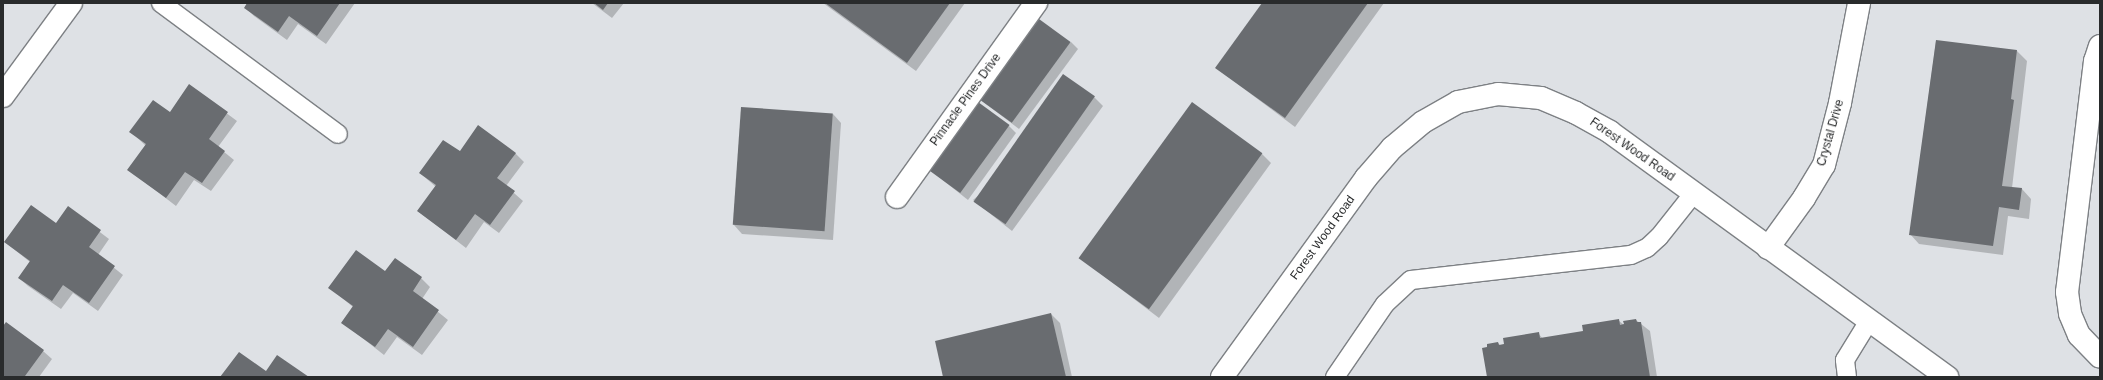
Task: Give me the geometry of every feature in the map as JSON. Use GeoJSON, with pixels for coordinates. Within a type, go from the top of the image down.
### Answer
{"type":"FeatureCollection","features":[{"type":"Feature","properties":{"kind":"street"},"geometry":{"type":"LineString","coordinates":[[3,96],[71,3]]}},
{"type":"Feature","properties":{"kind":"street","name":"Pinnacle Pines Drive"},"geometry":{"type":"LineString","coordinates":[[897,197],[1036,3]]}},
{"type":"Feature","properties":{"kind":"street","name":"Crystal Drive"},"geometry":{"type":"LineString","coordinates":[[1768,248],[1804,198],[1824,165],[1840,103],[1859,3]]}},
{"type":"Feature","properties":{"kind":"street"},"geometry":{"type":"LineString","coordinates":[[2100,46],[2094,69],[2067,292],[2070,314],[2079,335],[2100,356]]}},
{"type":"Feature","properties":{"kind":"street","name":"Forest Wood Road"},"geometry":{"type":"LineString","coordinates":[[1222,377],[1366,178],[1392,148],[1423,122],[1458,102],[1498,94],[1541,98],[1576,113],[1610,132],[1947,377]]}},
{"type":"Feature","properties":{"kind":"lane"},"geometry":{"type":"LineString","coordinates":[[161,3],[338,134]]}},
{"type":"Feature","properties":{"kind":"lane"},"geometry":{"type":"LineString","coordinates":[[1335,377],[1384,304],[1411,280],[1631,255],[1647,248],[1659,237],[1694,194]]}},
{"type":"Feature","properties":{"kind":"lane"},"geometry":{"type":"LineString","coordinates":[[1847,377],[1845,360],[1869,321]]}},
{"type":"Feature","properties":{"kind":"building"},"geometry":{"type":"Polygon","coordinates":[[[247,3],[340,3],[317,36],[289,16],[278,32],[244,8],[247,3]]]}},
{"type":"Feature","properties":{"kind":"building"},"geometry":{"type":"Polygon","coordinates":[[[594,3],[608,3],[603,10],[594,3]]]}},
{"type":"Feature","properties":{"kind":"building"},"geometry":{"type":"Polygon","coordinates":[[[825,3],[950,3],[907,63],[825,3]]]}},
{"type":"Feature","properties":{"kind":"building"},"geometry":{"type":"Polygon","coordinates":[[[1262,3],[1368,3],[1285,118],[1215,68],[1262,3]]]}},
{"type":"Feature","properties":{"kind":"building"},"geometry":{"type":"Polygon","coordinates":[[[1039,19],[1071,42],[1012,123],[980,100],[1039,19]]]}},
{"type":"Feature","properties":{"kind":"building"},"geometry":{"type":"Polygon","coordinates":[[[1936,40],[2017,50],[2011,99],[2014,100],[2002,186],[2022,188],[2019,210],[1999,207],[1993,246],[1909,235],[1936,40]]]}},
{"type":"Feature","properties":{"kind":"building"},"geometry":{"type":"Polygon","coordinates":[[[1063,74],[1095,96],[1005,224],[974,202],[1063,74]]]}},
{"type":"Feature","properties":{"kind":"building"},"geometry":{"type":"Polygon","coordinates":[[[189,84],[228,112],[209,139],[225,151],[202,183],[185,172],[166,198],[127,170],[146,144],[129,132],[153,100],[170,112],[189,84]]]}},
{"type":"Feature","properties":{"kind":"building"},"geometry":{"type":"Polygon","coordinates":[[[978,102],[1010,125],[960,193],[929,170],[978,102]]]}},
{"type":"Feature","properties":{"kind":"building"},"geometry":{"type":"Polygon","coordinates":[[[1192,102],[1262,153],[1149,309],[1079,258],[1192,102]]]}},
{"type":"Feature","properties":{"kind":"building"},"geometry":{"type":"Polygon","coordinates":[[[741,107],[833,113],[825,231],[733,225],[741,107]]]}},
{"type":"Feature","properties":{"kind":"building"},"geometry":{"type":"Polygon","coordinates":[[[478,125],[516,153],[497,178],[515,191],[490,225],[475,214],[456,240],[417,211],[436,185],[419,173],[443,140],[460,151],[478,125]]]}},
{"type":"Feature","properties":{"kind":"building"},"geometry":{"type":"Polygon","coordinates":[[[31,205],[56,223],[68,206],[101,230],[89,247],[115,266],[89,303],[63,285],[52,301],[18,278],[30,261],[4,242],[31,205]]]}},
{"type":"Feature","properties":{"kind":"building"},"geometry":{"type":"Polygon","coordinates":[[[356,250],[385,271],[395,258],[422,277],[413,291],[439,310],[413,347],[388,329],[375,347],[341,323],[353,306],[328,288],[356,250]]]}},
{"type":"Feature","properties":{"kind":"building"},"geometry":{"type":"Polygon","coordinates":[[[1051,313],[1066,377],[943,377],[935,341],[1051,313]]]}},
{"type":"Feature","properties":{"kind":"building"},"geometry":{"type":"Polygon","coordinates":[[[1619,319],[1620,325],[1624,324],[1623,321],[1636,319],[1637,322],[1641,322],[1650,377],[1487,377],[1482,348],[1487,347],[1487,344],[1498,342],[1499,345],[1504,344],[1503,338],[1539,332],[1540,338],[1583,331],[1582,325],[1619,319]]]}},
{"type":"Feature","properties":{"kind":"building"},"geometry":{"type":"Polygon","coordinates":[[[6,322],[44,350],[25,376],[26,377],[3,377],[3,326],[6,322]]]}},
{"type":"Feature","properties":{"kind":"building"},"geometry":{"type":"Polygon","coordinates":[[[239,352],[266,371],[277,355],[309,377],[220,377],[239,352]]]}}]}
